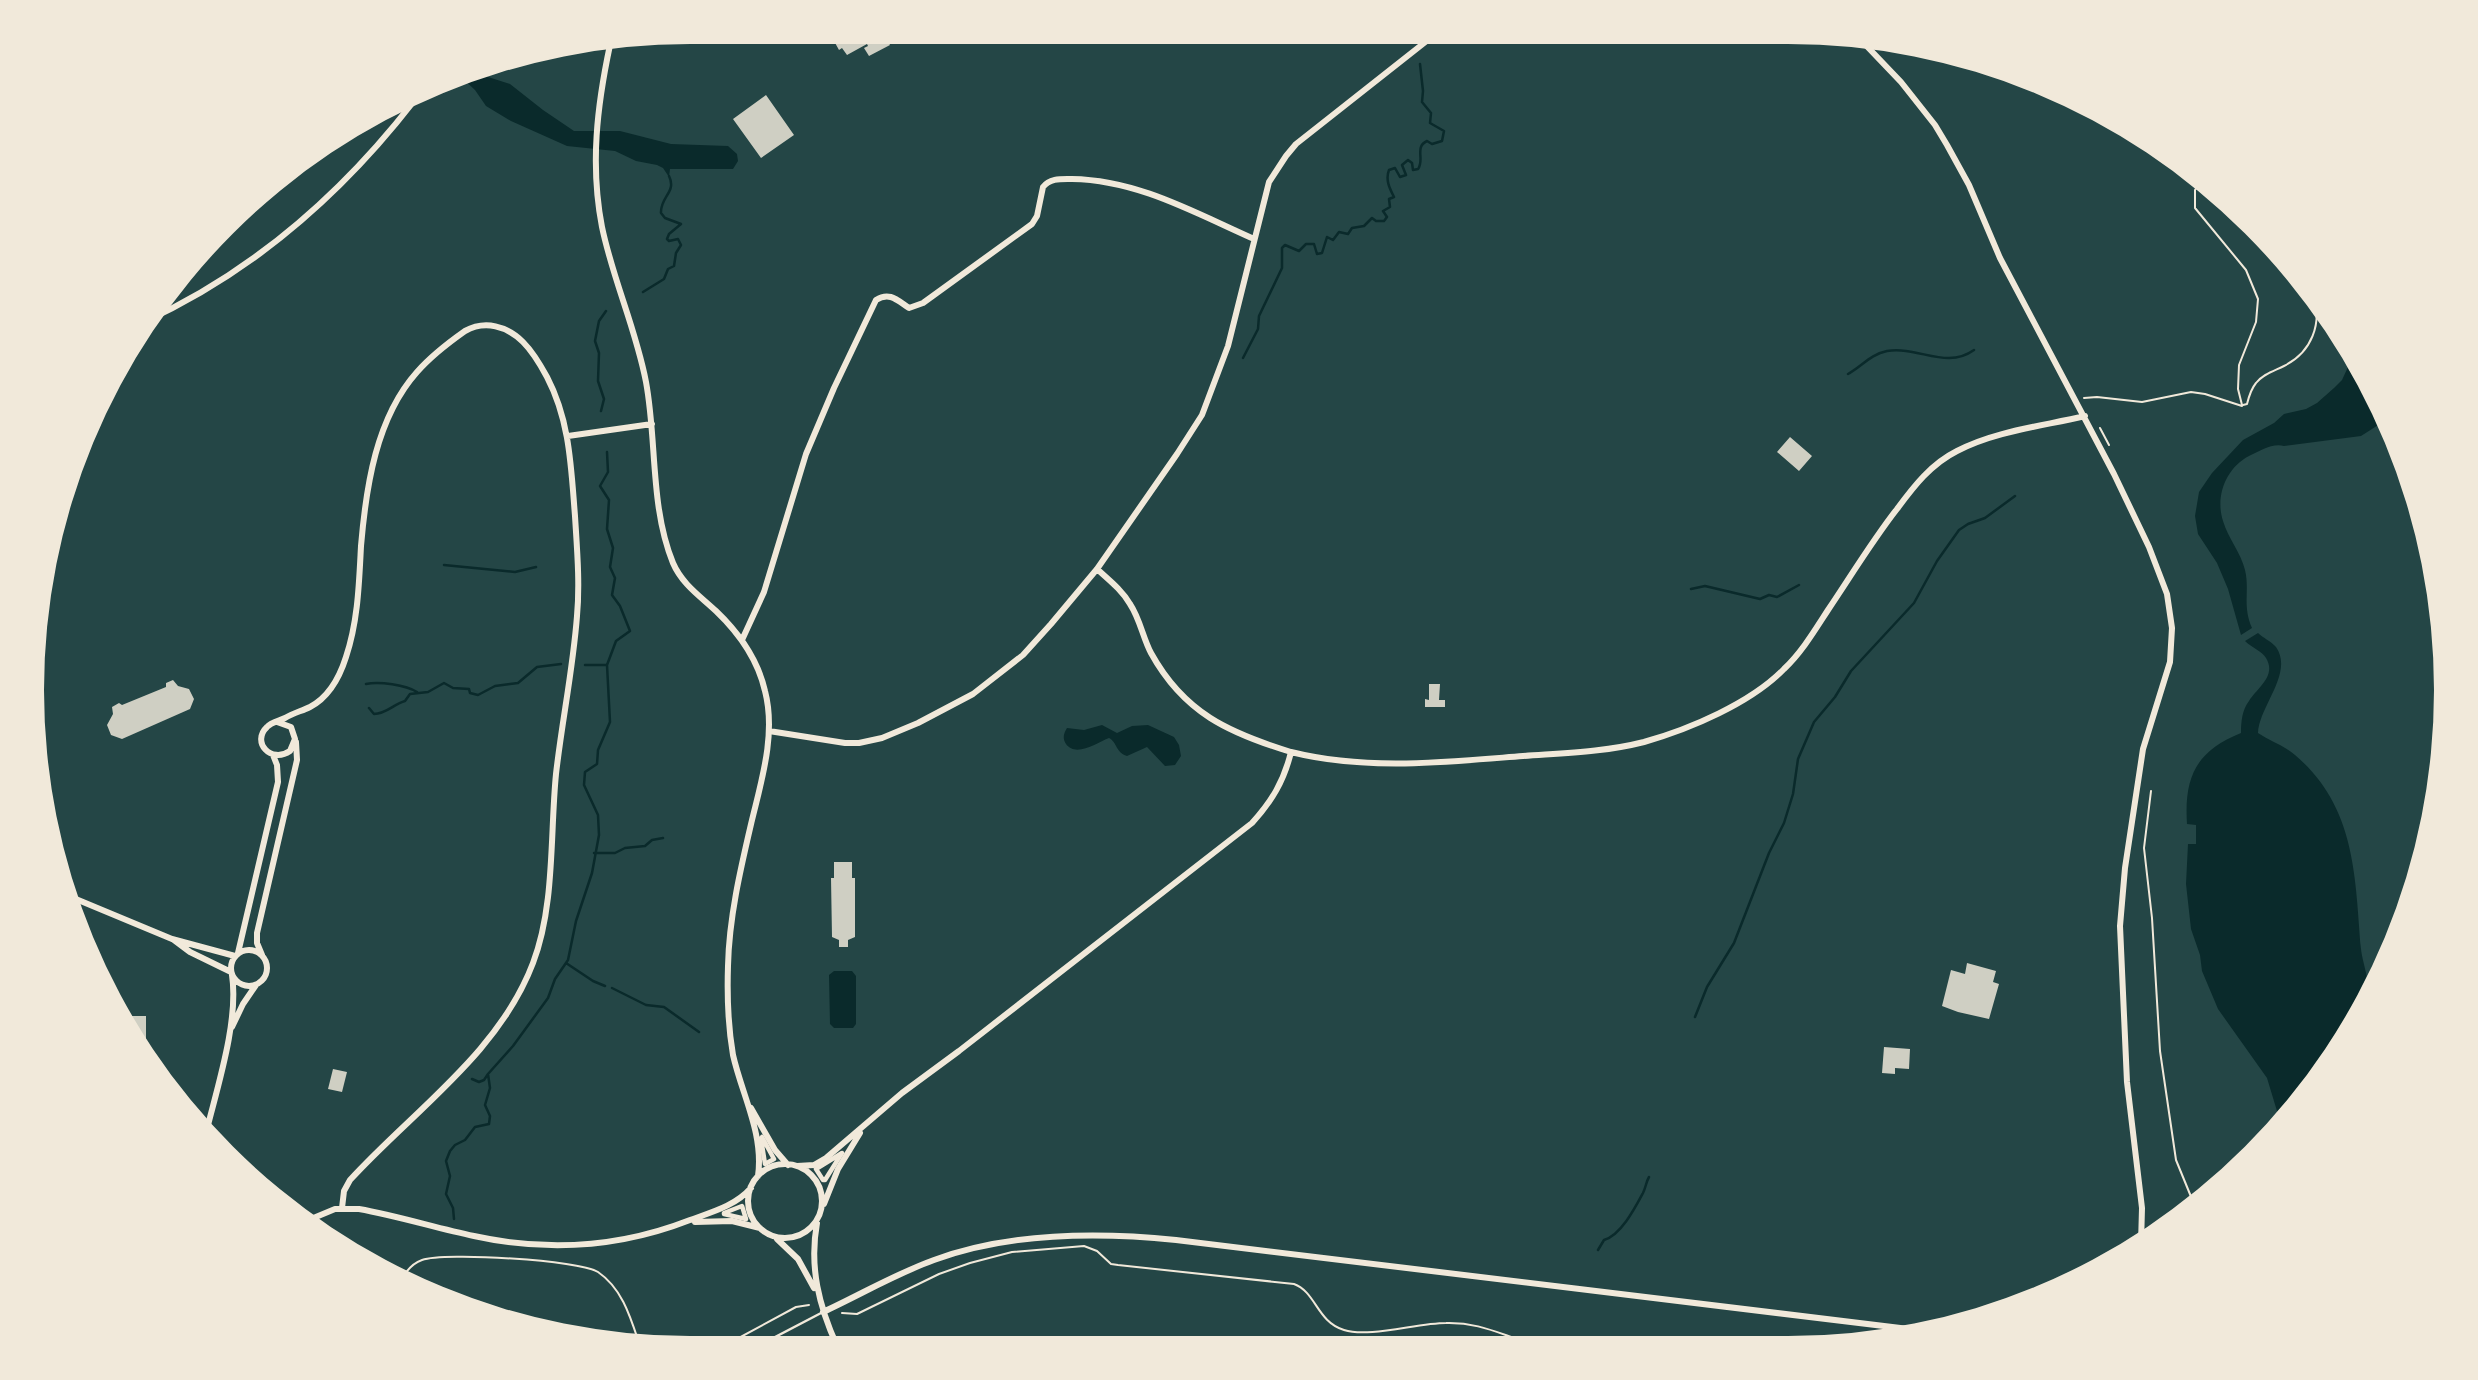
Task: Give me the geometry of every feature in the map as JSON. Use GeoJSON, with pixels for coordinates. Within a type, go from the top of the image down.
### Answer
{"type":"FeatureCollection","features":[{"type":"Feature","properties":{"kind":"street"},"geometry":{"type":"LineString","coordinates":[[769,731],[826,741],[859,743],[891,735],[948,709],[1001,674],[1024,655],[1097,569],[1202,415],[1228,346],[1269,182],[1286,156],[1311,132],[1423,44]]}},
{"type":"Feature","properties":{"kind":"street"},"geometry":{"type":"LineString","coordinates":[[609,49],[599,93],[596,179],[602,228],[645,380],[660,508],[668,551],[674,566],[689,587],[714,609],[742,640],[763,684],[769,712],[767,751],[735,902],[728,964],[731,1038],[759,1149],[758,1176]]}},
{"type":"Feature","properties":{"kind":"street"},"geometry":{"type":"LineString","coordinates":[[1869,49],[1901,82],[1935,125],[1947,145],[1969,185],[2000,258],[2085,416],[2163,578],[2172,628],[2170,662],[2143,749],[2125,868],[2120,926],[2127,1082],[2142,1208],[2141,1231]]}},
{"type":"Feature","properties":{"kind":"street"},"geometry":{"type":"LineString","coordinates":[[169,309],[220,281],[259,255],[309,215],[363,163],[408,108]]}},
{"type":"Feature","properties":{"kind":"street"},"geometry":{"type":"LineString","coordinates":[[742,640],[764,592],[806,454],[834,387],[876,300],[893,297],[909,308],[923,303],[1032,224],[1037,215],[1043,187],[1053,180],[1093,180],[1137,188],[1254,239]]}},
{"type":"Feature","properties":{"kind":"street"},"geometry":{"type":"LineString","coordinates":[[209,1121],[228,1035],[233,994],[231,966],[278,782],[278,765],[273,755],[265,749],[262,736],[269,725],[324,697],[337,679],[344,662],[355,618],[364,519],[374,461],[395,404],[408,383],[425,364],[457,337],[472,327],[496,326],[512,332],[532,352],[558,401],[569,436],[578,613],[562,721],[547,903],[539,947],[520,993],[499,1024],[447,1084],[350,1180],[342,1208]]}},
{"type":"Feature","properties":{"kind":"street"},"geometry":{"type":"LineString","coordinates":[[1097,569],[1131,604],[1150,652],[1182,697],[1219,725],[1257,742],[1291,752],[1354,762],[1464,761],[1605,749],[1645,741],[1687,727],[1762,688],[1784,670],[1805,644],[1883,526],[1933,467],[1957,451],[1985,439],[2085,416]]}},
{"type":"Feature","properties":{"kind":"street"},"geometry":{"type":"LineString","coordinates":[[569,436],[652,424]]}},
{"type":"Feature","properties":{"kind":"street"},"geometry":{"type":"LineString","coordinates":[[228,1035],[243,1003],[267,973],[267,962],[257,943],[257,933],[297,760],[295,739],[290,727],[277,722]]}},
{"type":"Feature","properties":{"kind":"street"},"geometry":{"type":"LineString","coordinates":[[273,755],[286,754],[293,748],[295,739]]}},
{"type":"Feature","properties":{"kind":"street"},"geometry":{"type":"LineString","coordinates":[[760,1228],[750,1210],[749,1197],[758,1176],[767,1170],[788,1165],[821,1162],[902,1093],[1252,824],[1276,795],[1291,752]]}},
{"type":"Feature","properties":{"kind":"street"},"geometry":{"type":"LineString","coordinates":[[79,900],[172,939],[236,954],[251,949],[262,955]]}},
{"type":"Feature","properties":{"kind":"street"},"geometry":{"type":"LineString","coordinates":[[172,939],[232,974],[241,985],[256,985]]}},
{"type":"Feature","properties":{"kind":"street"},"geometry":{"type":"LineString","coordinates":[[747,1100],[775,1150],[788,1165]]}},
{"type":"Feature","properties":{"kind":"street"},"geometry":{"type":"LineString","coordinates":[[772,1236],[796,1236],[807,1231],[817,1220],[832,1180],[863,1128]]}},
{"type":"Feature","properties":{"kind":"street"},"geometry":{"type":"LineString","coordinates":[[762,1138],[774,1158],[765,1164],[764,1163],[764,1148],[762,1138]]}},
{"type":"Feature","properties":{"kind":"street"},"geometry":{"type":"LineString","coordinates":[[841,1153],[824,1181],[815,1170],[830,1162],[841,1153]]}},
{"type":"Feature","properties":{"kind":"street"},"geometry":{"type":"LineString","coordinates":[[797,1166],[809,1173],[818,1183],[822,1196],[821,1211]]}},
{"type":"Feature","properties":{"kind":"street"},"geometry":{"type":"LineString","coordinates":[[316,1216],[342,1208],[372,1211],[492,1240],[573,1245],[621,1241],[686,1222],[730,1206],[751,1188]]}},
{"type":"Feature","properties":{"kind":"street"},"geometry":{"type":"LineString","coordinates":[[742,1206],[747,1218],[724,1214],[732,1210],[742,1206]]}},
{"type":"Feature","properties":{"kind":"street"},"geometry":{"type":"LineString","coordinates":[[686,1222],[724,1220],[760,1228],[784,1244],[798,1259],[817,1292]]}},
{"type":"Feature","properties":{"kind":"street"},"geometry":{"type":"LineString","coordinates":[[817,1220],[814,1255],[817,1292],[833,1336]]}},
{"type":"Feature","properties":{"kind":"street"},"geometry":{"type":"LineString","coordinates":[[823,1312],[891,1278],[954,1253],[1028,1240],[1105,1235],[1176,1240],[1893,1328]]}},
{"type":"Feature","properties":{"kind":"lane"},"geometry":{"type":"LineString","coordinates":[[777,1336],[823,1312]]}},
{"type":"Feature","properties":{"kind":"path"},"geometry":{"type":"LineString","coordinates":[[2196,189],[2195,208],[2239,260],[2251,279],[2258,299],[2256,322],[2239,365],[2238,389],[2242,406]]}},
{"type":"Feature","properties":{"kind":"path"},"geometry":{"type":"LineString","coordinates":[[2083,398],[2142,402],[2191,392],[2242,406],[2247,404],[2251,389],[2260,378],[2292,362],[2308,346],[2317,320]]}},
{"type":"Feature","properties":{"kind":"path"},"geometry":{"type":"LineString","coordinates":[[2151,791],[2144,848],[2152,918],[2160,1051],[2176,1160],[2190,1195]]}},
{"type":"Feature","properties":{"kind":"path"},"geometry":{"type":"LineString","coordinates":[[842,1313],[852,1315],[862,1312],[939,1274],[986,1258],[1025,1250],[1079,1245],[1093,1249],[1111,1264],[1294,1284],[1303,1289],[1325,1320],[1351,1332],[1458,1323],[1488,1328],[1512,1336]]}},
{"type":"Feature","properties":{"kind":"path"},"geometry":{"type":"LineString","coordinates":[[408,1272],[416,1262],[442,1257],[523,1259],[589,1267],[602,1275],[620,1295],[636,1334]]}},
{"type":"Feature","properties":{"kind":"path"},"geometry":{"type":"LineString","coordinates":[[742,1336],[796,1307],[809,1305]]}},
{"type":"Feature","properties":{"kind":"shaded area"},"geometry":{"type":"Polygon","coordinates":[[[648,45],[1830,45],[1914,56],[1996,78],[2074,110],[2111,130],[2181,177],[2214,204],[2274,264],[2301,297],[2348,367],[2368,404],[2400,482],[2412,523],[2422,564],[2433,648],[2433,732],[2429,774],[2422,816],[2400,898],[2368,976],[2348,1013],[2301,1083],[2245,1147],[2181,1203],[2147,1227],[2074,1270],[1996,1302],[1914,1324],[1872,1331],[1788,1336],[648,1335],[564,1324],[482,1302],[404,1270],[367,1250],[297,1203],[233,1147],[177,1083],[130,1013],[110,976],[78,898],[56,816],[49,774],[45,732],[45,648],[56,564],[78,482],[110,404],[130,367],[177,297],[204,264],[264,204],[297,177],[367,130],[443,93],[482,78],[564,56],[648,45]]]}},
{"type":"Feature","properties":{"kind":"shaded area"},"geometry":{"type":"Polygon","coordinates":[[[487,77],[510,84],[574,131],[620,131],[671,144],[728,146],[737,154],[738,161],[733,169],[670,169],[669,177],[663,168],[657,165],[636,161],[615,151],[567,146],[511,121],[486,106],[468,83],[487,77]]]}},
{"type":"Feature","properties":{"kind":"shaded area"},"geometry":{"type":"Polygon","coordinates":[[[2348,367],[2377,426],[2361,436],[2266,448],[2241,461],[2224,484],[2221,512],[2245,570],[2247,612],[2252,628],[2241,635],[2228,589],[2217,563],[2198,534],[2195,516],[2199,492],[2212,473],[2243,440],[2274,423],[2284,414],[2306,409],[2317,403],[2342,380],[2348,367]]]}},
{"type":"Feature","properties":{"kind":"shaded area"},"geometry":{"type":"Polygon","coordinates":[[[2258,633],[2276,647],[2280,657],[2278,679],[2258,733],[2295,755],[2315,775],[2341,820],[2354,869],[2361,949],[2367,977],[2325,1049],[2277,1112],[2267,1078],[2218,1009],[2202,971],[2200,955],[2191,929],[2186,884],[2188,844],[2196,844],[2196,825],[2187,824],[2191,779],[2203,757],[2213,748],[2241,733],[2245,708],[2268,676],[2269,664],[2266,658],[2245,641],[2258,633]]]}},
{"type":"Feature","properties":{"kind":"shaded area"},"geometry":{"type":"Polygon","coordinates":[[[1102,725],[1117,733],[1132,726],[1148,725],[1174,737],[1181,756],[1175,765],[1165,766],[1147,747],[1127,756],[1109,738],[1075,750],[1065,742],[1067,728],[1084,730],[1102,725]]]}},
{"type":"Feature","properties":{"kind":"shaded area"},"geometry":{"type":"Polygon","coordinates":[[[834,971],[852,971],[856,976],[856,1024],[853,1028],[834,1028],[830,1024],[829,975],[834,971]]]}},
{"type":"Feature","properties":{"kind":"building"},"geometry":{"type":"Polygon","coordinates":[[[836,44],[867,44],[847,55],[842,48],[839,50],[836,44]]]}},
{"type":"Feature","properties":{"kind":"building"},"geometry":{"type":"Polygon","coordinates":[[[867,44],[890,45],[869,56],[864,48],[867,44]]]}},
{"type":"Feature","properties":{"kind":"building"},"geometry":{"type":"Polygon","coordinates":[[[766,95],[794,135],[761,158],[733,119],[766,95]]]}},
{"type":"Feature","properties":{"kind":"building"},"geometry":{"type":"Polygon","coordinates":[[[1790,437],[1812,456],[1799,471],[1777,452],[1790,437]]]}},
{"type":"Feature","properties":{"kind":"building"},"geometry":{"type":"Polygon","coordinates":[[[173,680],[178,686],[189,689],[194,699],[190,709],[122,739],[111,735],[107,725],[113,714],[112,707],[166,687],[166,683],[173,680]]]}},
{"type":"Feature","properties":{"kind":"building"},"geometry":{"type":"Polygon","coordinates":[[[1429,684],[1440,684],[1439,700],[1445,700],[1445,707],[1425,707],[1425,699],[1429,700],[1429,684]]]}},
{"type":"Feature","properties":{"kind":"building"},"geometry":{"type":"Polygon","coordinates":[[[834,862],[852,862],[852,878],[855,878],[855,937],[848,940],[848,947],[839,947],[839,940],[832,937],[831,878],[834,878],[834,862]]]}},
{"type":"Feature","properties":{"kind":"building"},"geometry":{"type":"Polygon","coordinates":[[[1967,963],[1996,971],[1993,982],[1999,984],[1989,1019],[1942,1006],[1951,970],[1965,974],[1967,963]]]}},
{"type":"Feature","properties":{"kind":"building"},"geometry":{"type":"Polygon","coordinates":[[[132,1016],[146,1016],[146,1038],[132,1016]]]}},
{"type":"Feature","properties":{"kind":"building"},"geometry":{"type":"Polygon","coordinates":[[[1884,1047],[1910,1049],[1909,1069],[1895,1068],[1895,1074],[1882,1073],[1884,1047]]]}},
{"type":"Feature","properties":{"kind":"building"},"geometry":{"type":"Polygon","coordinates":[[[333,1069],[347,1072],[342,1092],[328,1089],[333,1069]]]}},
{"type":"Feature","properties":{"kind":"waterway"},"geometry":{"type":"LineString","coordinates":[[1243,358],[1258,329],[1259,316],[1282,268],[1282,248],[1285,245],[1299,251],[1306,244],[1314,244],[1317,254],[1322,253],[1327,237],[1333,240],[1339,232],[1348,234],[1352,228],[1364,226],[1372,218],[1384,221],[1387,217],[1383,211],[1390,207],[1389,199],[1394,197],[1388,181],[1389,170],[1395,168],[1400,177],[1406,175],[1402,165],[1408,160],[1412,163],[1413,170],[1418,169],[1423,144],[1427,141],[1432,144],[1442,141],[1444,131],[1430,123],[1431,113],[1422,102],[1420,64]]}},
{"type":"Feature","properties":{"kind":"waterway"},"geometry":{"type":"LineString","coordinates":[[643,292],[664,279],[668,269],[674,266],[676,253],[681,245],[678,239],[667,239],[681,224],[665,218],[661,213],[661,207],[670,191],[669,176]]}},
{"type":"Feature","properties":{"kind":"waterway"},"geometry":{"type":"LineString","coordinates":[[601,411],[604,399],[598,381],[599,353],[595,341],[599,321],[606,311]]}},
{"type":"Feature","properties":{"kind":"waterway"},"geometry":{"type":"LineString","coordinates":[[1848,374],[1887,351],[1899,350],[1953,358],[1974,350]]}},
{"type":"Feature","properties":{"kind":"waterway"},"geometry":{"type":"LineString","coordinates":[[454,1219],[453,1208],[446,1194],[450,1176],[446,1161],[455,1145],[465,1140],[475,1127],[489,1124],[490,1116],[485,1105],[490,1088],[488,1074],[513,1046],[548,998],[555,979],[568,960],[576,921],[592,873],[599,835],[598,815],[584,785],[585,772],[597,764],[598,750],[610,722],[607,665],[616,641],[630,631],[620,606],[612,595],[615,578],[610,567],[613,548],[607,529],[609,500],[600,486],[608,472],[607,452]]}},
{"type":"Feature","properties":{"kind":"waterway"},"geometry":{"type":"LineString","coordinates":[[1695,1017],[1707,987],[1734,943],[1769,853],[1784,823],[1793,794],[1798,759],[1814,722],[1835,697],[1851,671],[1914,603],[1937,561],[1959,530],[1985,518],[2015,496]]}},
{"type":"Feature","properties":{"kind":"waterway"},"geometry":{"type":"LineString","coordinates":[[444,565],[515,572],[536,567]]}},
{"type":"Feature","properties":{"kind":"waterway"},"geometry":{"type":"LineString","coordinates":[[1691,589],[1705,586],[1760,599],[1769,595],[1777,597],[1799,585]]}},
{"type":"Feature","properties":{"kind":"waterway"},"geometry":{"type":"LineString","coordinates":[[369,708],[374,714],[382,712],[405,701],[410,694],[428,692],[444,683],[453,688],[469,689],[470,693],[478,695],[495,686],[518,683],[537,667],[561,664]]}},
{"type":"Feature","properties":{"kind":"waterway"},"geometry":{"type":"LineString","coordinates":[[585,665],[606,665]]}},
{"type":"Feature","properties":{"kind":"waterway"},"geometry":{"type":"LineString","coordinates":[[366,684],[392,684],[417,692]]}},
{"type":"Feature","properties":{"kind":"waterway"},"geometry":{"type":"LineString","coordinates":[[594,853],[615,853],[625,848],[645,846],[652,840],[663,838]]}},
{"type":"Feature","properties":{"kind":"waterway"},"geometry":{"type":"LineString","coordinates":[[566,963],[605,986]]}},
{"type":"Feature","properties":{"kind":"waterway"},"geometry":{"type":"LineString","coordinates":[[612,988],[646,1005],[664,1007],[699,1032]]}},
{"type":"Feature","properties":{"kind":"waterway"},"geometry":{"type":"LineString","coordinates":[[472,1079],[479,1082],[488,1074]]}},
{"type":"Feature","properties":{"kind":"waterway"},"geometry":{"type":"LineString","coordinates":[[1598,1250],[1604,1240],[1616,1233],[1627,1220],[1649,1177]]}}]}
